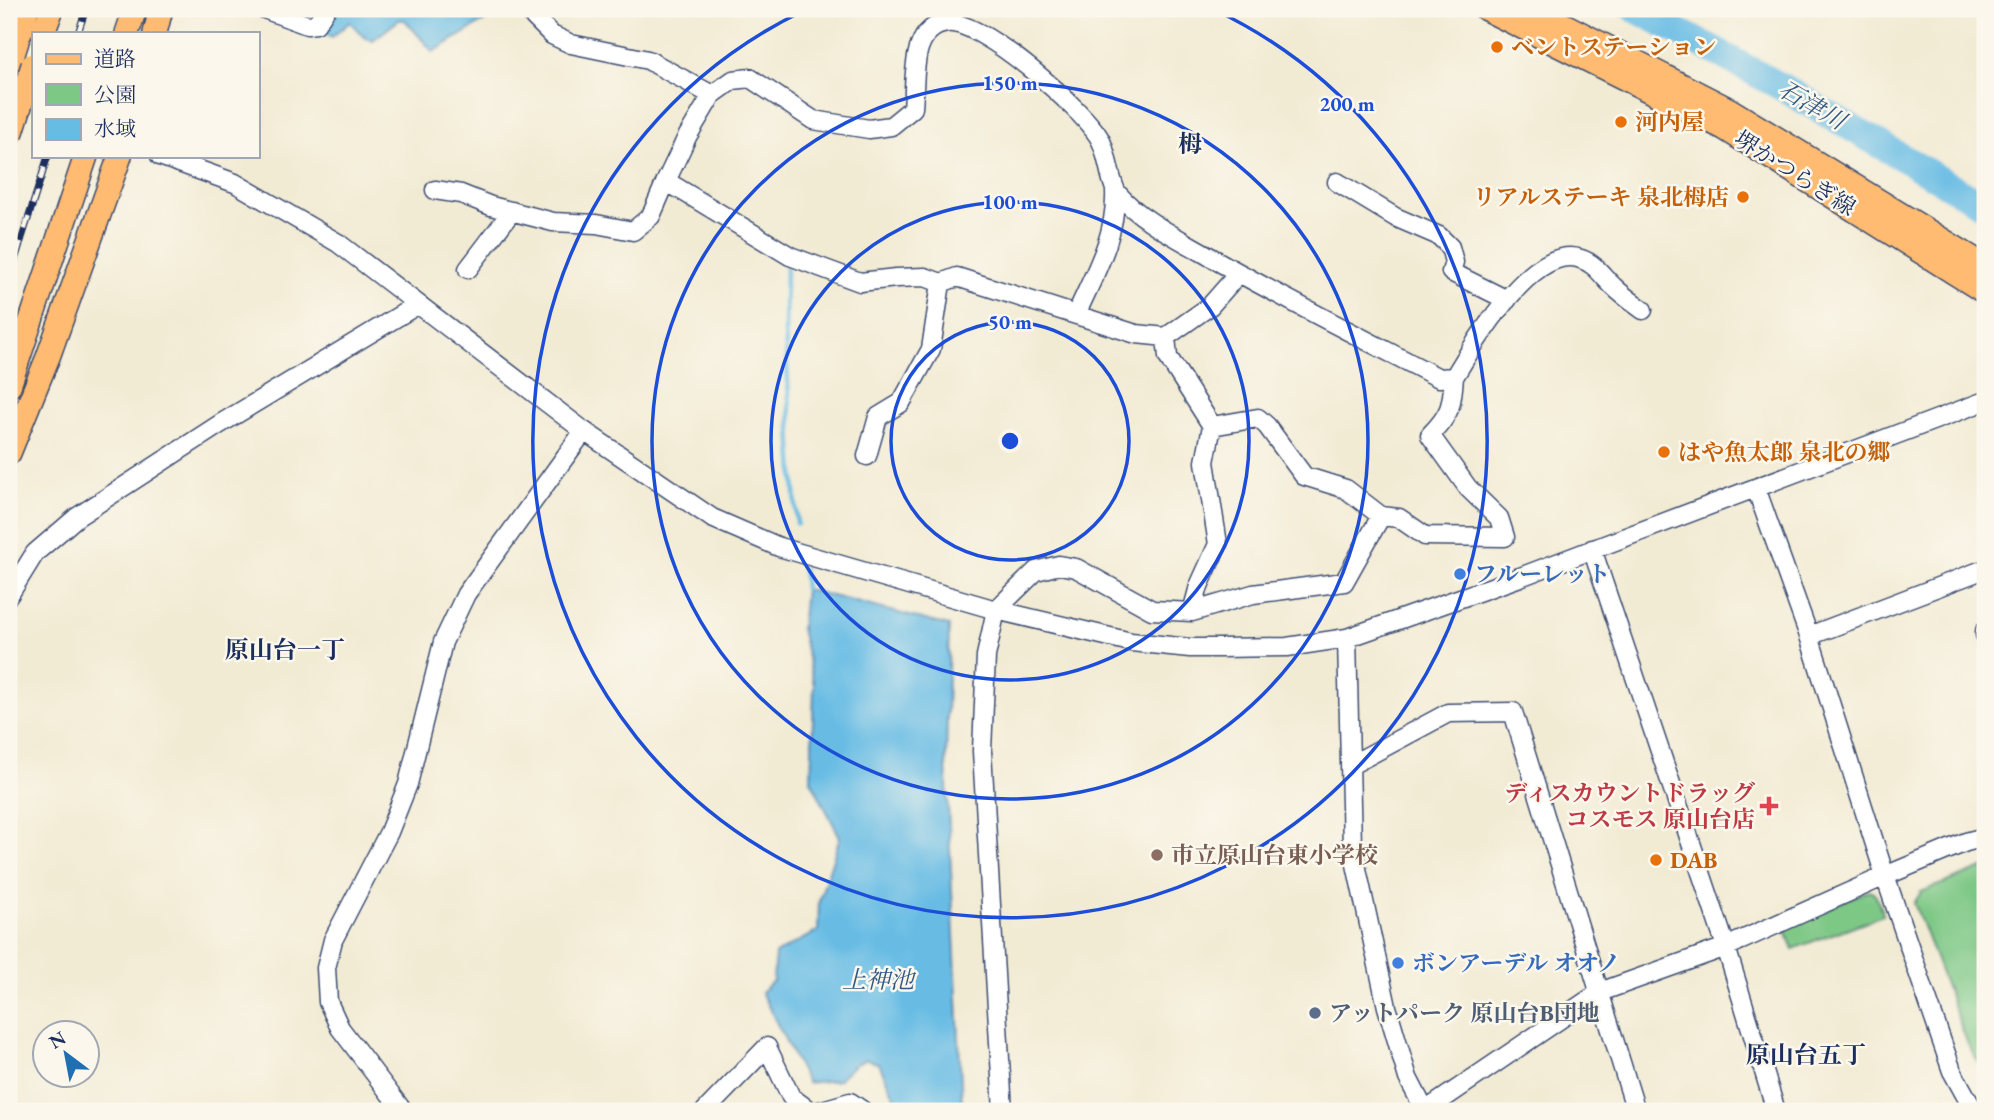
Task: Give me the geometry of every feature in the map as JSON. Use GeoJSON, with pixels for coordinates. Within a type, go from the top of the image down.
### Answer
{"type":"FeatureCollection","features":[{"type":"Feature","properties":{"kind":"main road"},"geometry":{"type":"LineString","coordinates":[[9,67],[27,9]]}},
{"type":"Feature","properties":{"kind":"main road"},"geometry":{"type":"LineString","coordinates":[[43,32],[52,9]]}},
{"type":"Feature","properties":{"kind":"main road"},"geometry":{"type":"LineString","coordinates":[[127,32],[135,9]]}},
{"type":"Feature","properties":{"kind":"main road"},"geometry":{"type":"LineString","coordinates":[[155,32],[161,9]]}},
{"type":"Feature","properties":{"kind":"main road","name":"堺かつらぎ線"},"geometry":{"type":"LineString","coordinates":[[1486,9],[1535,14],[1730,110],[1985,266]]}},
{"type":"Feature","properties":{"kind":"main road","name":"堺かつらぎ線"},"geometry":{"type":"LineString","coordinates":[[1535,14],[1724,128],[1985,292]]}},
{"type":"Feature","properties":{"kind":"main road"},"geometry":{"type":"LineString","coordinates":[[10,138],[32,68]]}},
{"type":"Feature","properties":{"kind":"main road"},"geometry":{"type":"LineString","coordinates":[[9,386],[85,158]]}},
{"type":"Feature","properties":{"kind":"main road"},"geometry":{"type":"LineString","coordinates":[[9,453],[48,357],[119,158]]}},
{"type":"Feature","properties":{"kind":"street"},"geometry":{"type":"LineString","coordinates":[[264,9],[307,25],[316,24],[326,9]]}},
{"type":"Feature","properties":{"kind":"street"},"geometry":{"type":"LineString","coordinates":[[526,9],[552,35],[571,44],[648,60],[712,95]]}},
{"type":"Feature","properties":{"kind":"street"},"geometry":{"type":"LineString","coordinates":[[435,191],[461,194],[553,222],[596,224],[633,230],[651,216],[687,137],[712,95],[733,80],[750,78],[813,120],[869,129],[891,126],[914,108],[920,41],[930,28],[948,23],[965,26],[1015,56],[1078,112],[1100,139],[1110,167],[1116,212],[1109,241],[1076,315]]}},
{"type":"Feature","properties":{"kind":"street"},"geometry":{"type":"LineString","coordinates":[[9,105],[32,113]]}},
{"type":"Feature","properties":{"kind":"street"},"geometry":{"type":"LineString","coordinates":[[166,158],[236,183],[338,243],[584,430],[712,518],[779,547],[996,610],[1131,642],[1190,648],[1287,647],[1348,638],[1985,401]]}},
{"type":"Feature","properties":{"kind":"street"},"geometry":{"type":"LineString","coordinates":[[666,181],[790,256],[860,282],[925,277],[941,283],[957,277],[1136,334],[1166,337],[1210,306],[1239,273]]}},
{"type":"Feature","properties":{"kind":"street"},"geometry":{"type":"LineString","coordinates":[[1337,182],[1395,217],[1440,236],[1450,247],[1454,262],[1451,272],[1507,300]]}},
{"type":"Feature","properties":{"kind":"street"},"geometry":{"type":"LineString","coordinates":[[1115,191],[1129,206],[1182,241],[1239,273],[1439,378],[1454,377]]}},
{"type":"Feature","properties":{"kind":"street"},"geometry":{"type":"LineString","coordinates":[[468,269],[512,211]]}},
{"type":"Feature","properties":{"kind":"street"},"geometry":{"type":"LineString","coordinates":[[1212,426],[1258,418],[1304,476],[1346,489],[1381,516],[1399,518],[1425,536],[1505,537],[1499,518],[1468,488],[1430,435],[1441,424],[1451,406],[1454,377],[1507,300],[1530,276],[1550,262],[1566,257],[1579,258],[1595,266],[1611,285],[1643,310]]}},
{"type":"Feature","properties":{"kind":"street"},"geometry":{"type":"LineString","coordinates":[[867,456],[878,417],[901,403],[931,349],[941,283]]}},
{"type":"Feature","properties":{"kind":"street"},"geometry":{"type":"LineString","coordinates":[[9,595],[35,552],[77,517],[220,425],[417,305]]}},
{"type":"Feature","properties":{"kind":"street"},"geometry":{"type":"LineString","coordinates":[[1166,337],[1168,357],[1212,426],[1206,462],[1219,544],[1199,586],[1192,612]]}},
{"type":"Feature","properties":{"kind":"street"},"geometry":{"type":"LineString","coordinates":[[403,1111],[340,1028],[328,1002],[326,968],[333,940],[389,832],[408,784],[443,642],[466,594],[584,430]]}},
{"type":"Feature","properties":{"kind":"street"},"geometry":{"type":"LineString","coordinates":[[1756,488],[1809,636],[1885,876],[1952,1071],[1974,1111]]}},
{"type":"Feature","properties":{"kind":"street"},"geometry":{"type":"LineString","coordinates":[[1003,1111],[982,751],[986,656],[996,610],[1036,572],[1059,565],[1076,568],[1152,610],[1192,612],[1253,594],[1344,582],[1381,516]]}},
{"type":"Feature","properties":{"kind":"street"},"geometry":{"type":"LineString","coordinates":[[1592,549],[1726,947],[1776,1111]]}},
{"type":"Feature","properties":{"kind":"street"},"geometry":{"type":"LineString","coordinates":[[1809,636],[1985,569]]}},
{"type":"Feature","properties":{"kind":"street"},"geometry":{"type":"LineString","coordinates":[[1348,638],[1352,846],[1387,1007],[1408,1078],[1425,1111],[1600,992],[1726,947],[1885,876],[1966,842],[1985,837]]}},
{"type":"Feature","properties":{"kind":"street"},"geometry":{"type":"LineString","coordinates":[[1351,765],[1448,713],[1513,712],[1636,1111]]}},
{"type":"Feature","properties":{"kind":"street"},"geometry":{"type":"LineString","coordinates":[[705,1111],[767,1047],[791,1097],[810,1111]]}},
{"type":"Feature","properties":{"kind":"street"},"geometry":{"type":"LineString","coordinates":[[819,1111],[850,1102],[863,1111]]}},
{"type":"Feature","properties":{"kind":"green space"},"geometry":{"type":"Polygon","coordinates":[[[1985,867],[1985,1072],[1969,1047],[1914,903],[1921,892],[1985,867]]]}},
{"type":"Feature","properties":{"kind":"green space"},"geometry":{"type":"Polygon","coordinates":[[[1869,890],[1875,893],[1883,915],[1793,949],[1784,927],[1869,890]]]}},
{"type":"Feature","properties":{"kind":"water"},"geometry":{"type":"Polygon","coordinates":[[[340,9],[504,9],[433,52],[405,20],[399,20],[373,40],[365,38],[350,22],[332,37],[324,32],[340,9]]]}},
{"type":"Feature","properties":{"kind":"water","name":"上神池"},"geometry":{"type":"Polygon","coordinates":[[[805,589],[949,626],[946,763],[962,1104],[898,1104],[879,1064],[867,1059],[855,1064],[838,1080],[807,1083],[761,992],[773,981],[775,954],[818,931],[819,901],[840,837],[811,780],[814,685],[801,629],[805,589]]]}},
{"type":"Feature","properties":{"kind":"waterway","name":"石津川"},"geometry":{"type":"LineString","coordinates":[[1636,9],[1780,86],[1985,206]]}},
{"type":"Feature","properties":{"kind":"waterway"},"geometry":{"type":"LineString","coordinates":[[786,267],[785,332],[797,524]]}},
{"type":"Feature","properties":{"kind":"waterway"},"geometry":{"type":"LineString","coordinates":[[803,569],[805,589]]}},
{"type":"Feature","properties":{"kind":"railway"},"geometry":{"type":"LineString","coordinates":[[78,32],[86,9]]}},
{"type":"Feature","properties":{"kind":"railway"},"geometry":{"type":"LineString","coordinates":[[9,279],[47,158]]}},
{"type":"Feature","properties":{"kind":"place","name":"ベントステーション"},"geometry":{"type":"Point","coordinates":[1497,47]}},
{"type":"Feature","properties":{"kind":"place","name":"河内屋"},"geometry":{"type":"Point","coordinates":[1621,122]}},
{"type":"Feature","properties":{"kind":"place","name":"リアルステーキ 泉北栂店"},"geometry":{"type":"Point","coordinates":[1743,197]}},
{"type":"Feature","properties":{"kind":"place","name":"はや魚太郎 泉北の郷"},"geometry":{"type":"Point","coordinates":[1664,452]}},
{"type":"Feature","properties":{"kind":"place","name":"フルーレット"},"geometry":{"type":"Point","coordinates":[1460,574]}},
{"type":"Feature","properties":{"kind":"place","name":"ディスカウントドラッグ コスモス 原山台店"},"geometry":{"type":"Point","coordinates":[1769,806]}},
{"type":"Feature","properties":{"kind":"place","name":"市立原山台東小学校"},"geometry":{"type":"Point","coordinates":[1157,855]}},
{"type":"Feature","properties":{"kind":"place","name":"DAB"},"geometry":{"type":"Point","coordinates":[1656,860]}},
{"type":"Feature","properties":{"kind":"place","name":"ボンアーデル オオノ"},"geometry":{"type":"Point","coordinates":[1398,963]}},
{"type":"Feature","properties":{"kind":"place","name":"アットパーク 原山台B団地"},"geometry":{"type":"Point","coordinates":[1315,1013]}},
{"type":"Feature","properties":{"kind":"district","name":"栂"},"geometry":{"type":"Point","coordinates":[1190,144]}},
{"type":"Feature","properties":{"kind":"district","name":"原山台一丁"},"geometry":{"type":"Point","coordinates":[285,650]}},
{"type":"Feature","properties":{"kind":"district","name":"原山台五丁"},"geometry":{"type":"Point","coordinates":[1806,1055]}}]}
